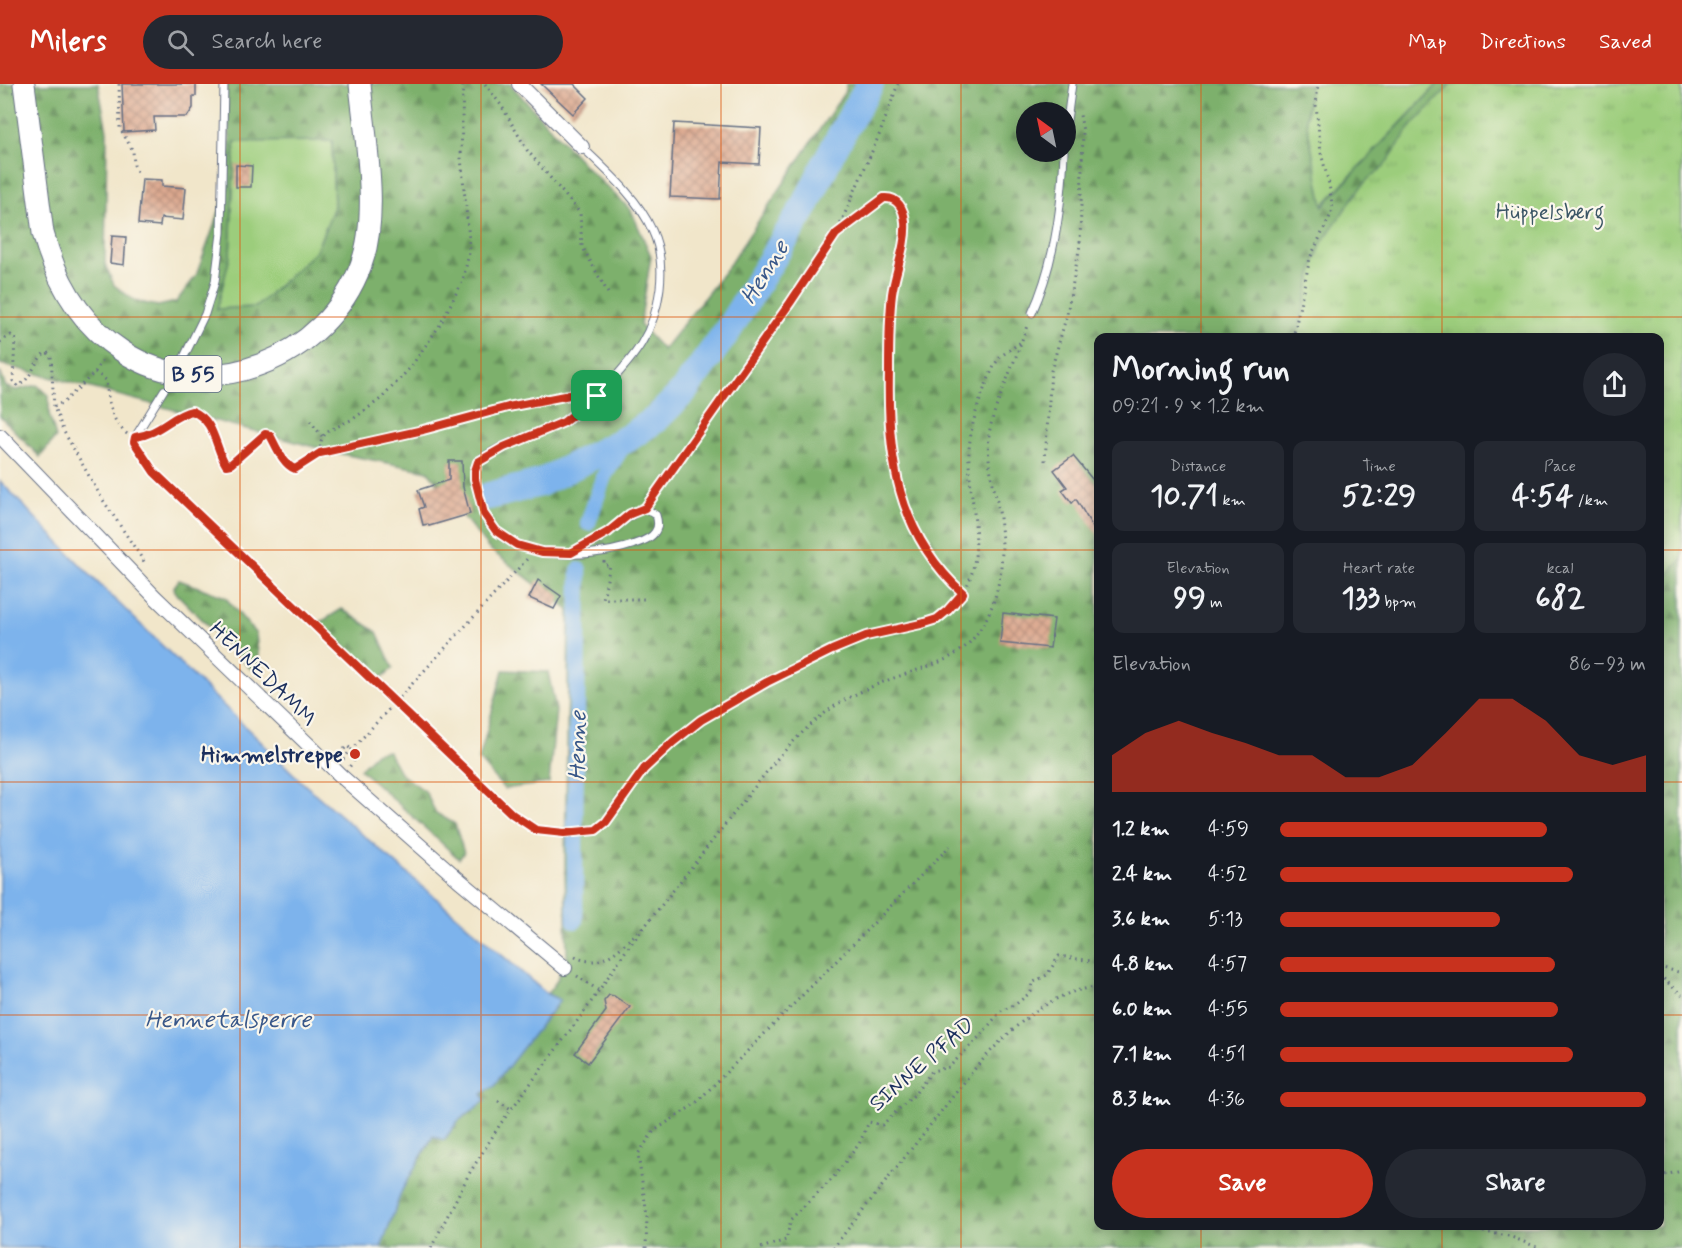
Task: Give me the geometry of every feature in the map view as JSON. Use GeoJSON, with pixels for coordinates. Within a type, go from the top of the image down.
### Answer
{"type":"FeatureCollection","features":[{"type":"Feature","properties":{"kind":"main road","name":"B 55"},"geometry":{"type":"LineString","coordinates":[[24,84],[43,233],[49,256],[66,292],[84,318],[106,340],[123,352],[155,367],[179,373],[202,375],[253,368],[296,348],[331,317],[352,285],[364,256],[370,214],[360,84]]}},
{"type":"Feature","properties":{"kind":"street"},"geometry":{"type":"LineString","coordinates":[[519,84],[582,147]]}},
{"type":"Feature","properties":{"kind":"street","name":"HENNEDAMM"},"geometry":{"type":"LineString","coordinates":[[0,436],[154,597],[334,769],[458,879],[567,960]]}},
{"type":"Feature","properties":{"kind":"lane"},"geometry":{"type":"LineString","coordinates":[[183,359],[205,314],[215,282],[221,233],[224,84]]}},
{"type":"Feature","properties":{"kind":"lane"},"geometry":{"type":"LineString","coordinates":[[1070,102],[1072,84]]}},
{"type":"Feature","properties":{"kind":"lane"},"geometry":{"type":"LineString","coordinates":[[571,553],[608,532],[630,514],[645,508],[653,512],[658,519],[658,525],[652,536],[604,553],[583,555],[542,552],[517,545],[496,531],[484,514],[475,479],[476,466],[483,458],[564,422],[597,396],[618,374],[646,336],[658,295],[660,262],[653,233],[646,218],[624,191],[582,147]]}},
{"type":"Feature","properties":{"kind":"lane"},"geometry":{"type":"LineString","coordinates":[[1032,313],[1041,292],[1053,245],[1064,181],[1064,162]]}},
{"type":"Feature","properties":{"kind":"lane"},"geometry":{"type":"LineString","coordinates":[[135,437],[164,390]]}},
{"type":"Feature","properties":{"kind":"path"},"geometry":{"type":"LineString","coordinates":[[119,84],[120,128],[133,152],[134,165],[138,174]]}},
{"type":"Feature","properties":{"kind":"path"},"geometry":{"type":"LineString","coordinates":[[320,453],[322,436],[326,432],[353,419],[400,380],[440,325],[463,280],[469,253],[469,238],[461,158],[463,84]]}},
{"type":"Feature","properties":{"kind":"path"},"geometry":{"type":"LineString","coordinates":[[485,84],[501,105],[527,150],[580,213],[582,246],[609,295]]}},
{"type":"Feature","properties":{"kind":"path"},"geometry":{"type":"LineString","coordinates":[[645,508],[836,234],[880,133],[898,84]]}},
{"type":"Feature","properties":{"kind":"path"},"geometry":{"type":"LineString","coordinates":[[1294,333],[1311,258],[1333,210],[1320,143],[1316,105],[1318,84]]}},
{"type":"Feature","properties":{"kind":"path"},"geometry":{"type":"LineString","coordinates":[[1046,460],[1051,371],[1067,314],[1080,245],[1083,131]]}},
{"type":"Feature","properties":{"kind":"path"},"geometry":{"type":"LineString","coordinates":[[836,234],[884,198],[898,203],[903,213],[905,229],[892,291],[889,357],[888,411],[896,478],[903,504],[932,559],[945,577],[963,593]]}},
{"type":"Feature","properties":{"kind":"path"},"geometry":{"type":"LineString","coordinates":[[431,1248],[469,1174],[511,1109],[649,922],[776,760],[802,732],[822,715],[853,695],[900,675],[947,660],[972,640],[985,621],[997,592],[1001,564],[1000,519],[988,455],[989,434],[994,413],[1032,313]]}},
{"type":"Feature","properties":{"kind":"path"},"geometry":{"type":"LineString","coordinates":[[0,342],[11,335],[15,339],[13,381],[18,386],[26,381],[46,352],[51,355],[54,407],[69,444],[149,570]]}},
{"type":"Feature","properties":{"kind":"path"},"geometry":{"type":"LineString","coordinates":[[135,437],[135,446],[154,472],[522,822],[536,830],[584,833],[596,830],[606,822],[644,769],[701,720],[767,682],[832,650],[866,636],[937,619],[948,610],[963,593],[973,572],[976,541],[970,482],[971,427],[995,364],[1001,356],[1021,342]]}},
{"type":"Feature","properties":{"kind":"path"},"geometry":{"type":"LineString","coordinates":[[54,407],[65,401],[95,372],[105,355]]}},
{"type":"Feature","properties":{"kind":"path"},"geometry":{"type":"LineString","coordinates":[[95,372],[106,380],[107,399],[117,424],[127,435],[135,437],[152,433],[192,411],[206,420],[212,429],[223,460],[228,465],[265,434],[270,435],[285,461],[293,469],[299,468],[320,453],[423,430],[508,407],[585,392],[597,396]]}},
{"type":"Feature","properties":{"kind":"path"},"geometry":{"type":"LineString","coordinates":[[310,421],[322,436]]}},
{"type":"Feature","properties":{"kind":"path"},"geometry":{"type":"LineString","coordinates":[[604,553],[604,565],[610,565],[603,599],[646,600]]}},
{"type":"Feature","properties":{"kind":"path"},"geometry":{"type":"LineString","coordinates":[[342,760],[526,561]]}},
{"type":"Feature","properties":{"kind":"path"},"geometry":{"type":"LineString","coordinates":[[336,758],[347,746],[356,753],[357,756],[348,769]]}},
{"type":"Feature","properties":{"kind":"path"},"geometry":{"type":"LineString","coordinates":[[646,1248],[647,1216],[638,1154],[645,1142],[665,1123],[695,1104],[950,846]]}},
{"type":"Feature","properties":{"kind":"path"},"geometry":{"type":"LineString","coordinates":[[567,960],[591,962],[604,959],[618,950],[649,922]]}},
{"type":"Feature","properties":{"kind":"path","name":"SINNE PFAD"},"geometry":{"type":"LineString","coordinates":[[760,1248],[786,1240],[791,1220],[832,1179],[859,1144],[869,1122],[882,1125],[914,1095],[932,1071],[949,1066],[980,1036],[1001,1011],[1016,1004],[1030,992],[1032,983],[1047,975],[1059,956],[1094,961]]}},
{"type":"Feature","properties":{"kind":"path"},"geometry":{"type":"LineString","coordinates":[[567,960],[598,990]]}},
{"type":"Feature","properties":{"kind":"path"},"geometry":{"type":"LineString","coordinates":[[1664,968],[1682,973]]}},
{"type":"Feature","properties":{"kind":"path"},"geometry":{"type":"LineString","coordinates":[[1664,979],[1682,995]]}},
{"type":"Feature","properties":{"kind":"path"},"geometry":{"type":"LineString","coordinates":[[833,1248],[977,1066],[1001,1041],[1046,1006],[1069,993],[1094,988]]}},
{"type":"Feature","properties":{"kind":"path"},"geometry":{"type":"LineString","coordinates":[[498,1101],[511,1109]]}},
{"type":"Feature","properties":{"kind":"path"},"geometry":{"type":"LineString","coordinates":[[1664,1175],[1682,1171]]}},
{"type":"Feature","properties":{"kind":"path"},"geometry":{"type":"LineString","coordinates":[[1483,1230],[1509,1236],[1539,1248]]}},
{"type":"Feature","properties":{"kind":"green space"},"geometry":{"type":"Polygon","coordinates":[[[0,84],[98,84],[107,131],[105,264],[114,285],[135,301],[158,306],[176,302],[196,276],[228,187],[230,141],[226,84],[510,84],[587,168],[631,210],[651,256],[640,325],[663,350],[725,271],[846,90],[846,84],[1310,84],[1306,119],[1323,206],[1438,84],[1682,84],[1682,1248],[381,1248],[402,1190],[434,1135],[444,1140],[458,1121],[485,1101],[482,1094],[494,1085],[559,1000],[547,994],[556,982],[567,958],[565,868],[569,610],[488,548],[428,471],[337,453],[0,364],[0,84]],[[332,141],[235,142],[230,256],[217,309],[256,307],[316,251],[334,207],[332,141]]]}},
{"type":"Feature","properties":{"kind":"green space"},"geometry":{"type":"Polygon","coordinates":[[[1310,84],[1438,84],[1322,206],[1306,119],[1310,84]]]}},
{"type":"Feature","properties":{"kind":"green space","name":"Hüppelsberg"},"geometry":{"type":"Polygon","coordinates":[[[1451,84],[1682,84],[1682,559],[1664,579],[1664,333],[1298,333],[1322,242],[1357,192],[1370,177],[1383,168],[1410,128],[1451,84]]]}},
{"type":"Feature","properties":{"kind":"green space"},"geometry":{"type":"Polygon","coordinates":[[[235,141],[332,141],[334,207],[316,251],[256,307],[216,309],[230,256],[235,141]]]}},
{"type":"Feature","properties":{"kind":"green space"},"geometry":{"type":"Polygon","coordinates":[[[0,372],[6,387],[17,390],[37,385],[49,395],[49,414],[56,437],[40,457],[0,416],[0,372]]]}},
{"type":"Feature","properties":{"kind":"green space"},"geometry":{"type":"Polygon","coordinates":[[[179,580],[225,597],[256,634],[259,663],[251,669],[177,594],[173,588],[179,580]]]}},
{"type":"Feature","properties":{"kind":"green space"},"geometry":{"type":"Polygon","coordinates":[[[342,609],[377,632],[393,668],[380,679],[319,623],[342,609]]]}},
{"type":"Feature","properties":{"kind":"green space"},"geometry":{"type":"Polygon","coordinates":[[[503,670],[548,672],[556,710],[549,783],[504,789],[479,760],[503,670]]]}},
{"type":"Feature","properties":{"kind":"green space"},"geometry":{"type":"Polygon","coordinates":[[[388,751],[401,774],[425,791],[436,813],[455,824],[464,853],[459,859],[360,769],[377,752],[388,751]]]}},
{"type":"Feature","properties":{"kind":"water","name":"Hennetalsperre"},"geometry":{"type":"Polygon","coordinates":[[[0,481],[93,578],[304,784],[547,994],[560,1000],[494,1085],[482,1094],[485,1101],[458,1121],[444,1140],[433,1136],[402,1190],[381,1248],[0,1248],[0,481]]]}},
{"type":"Feature","properties":{"kind":"building"},"geometry":{"type":"Polygon","coordinates":[[[122,84],[196,84],[196,96],[193,96],[193,108],[187,117],[154,117],[155,130],[124,132],[122,84]]]}},
{"type":"Feature","properties":{"kind":"building"},"geometry":{"type":"Polygon","coordinates":[[[541,84],[574,84],[588,98],[573,114],[541,84]]]}},
{"type":"Feature","properties":{"kind":"building"},"geometry":{"type":"Polygon","coordinates":[[[674,123],[761,128],[759,164],[722,162],[720,199],[670,197],[674,123]]]}},
{"type":"Feature","properties":{"kind":"building"},"geometry":{"type":"Polygon","coordinates":[[[236,165],[252,166],[251,187],[236,187],[236,165]]]}},
{"type":"Feature","properties":{"kind":"building"},"geometry":{"type":"Polygon","coordinates":[[[142,179],[162,180],[162,186],[186,188],[183,220],[161,218],[160,226],[138,224],[142,179]]]}},
{"type":"Feature","properties":{"kind":"building"},"geometry":{"type":"Polygon","coordinates":[[[112,236],[126,237],[124,265],[110,263],[112,236]]]}},
{"type":"Feature","properties":{"kind":"building"},"geometry":{"type":"Polygon","coordinates":[[[1073,456],[1094,481],[1094,529],[1076,499],[1072,503],[1062,490],[1067,487],[1054,470],[1073,456]]]}},
{"type":"Feature","properties":{"kind":"building"},"geometry":{"type":"Polygon","coordinates":[[[449,461],[462,461],[463,487],[470,514],[429,526],[428,524],[423,525],[419,509],[424,507],[418,490],[449,480],[449,461]]]}},
{"type":"Feature","properties":{"kind":"building"},"geometry":{"type":"Polygon","coordinates":[[[538,580],[561,596],[554,609],[529,598],[538,580]]]}},
{"type":"Feature","properties":{"kind":"building"},"geometry":{"type":"Polygon","coordinates":[[[1003,613],[1054,619],[1050,648],[1000,643],[1003,613]]]}},
{"type":"Feature","properties":{"kind":"building"},"geometry":{"type":"Polygon","coordinates":[[[609,995],[630,1007],[588,1063],[575,1053],[606,1011],[604,1001],[609,995]]]}},
{"type":"Feature","properties":{"kind":"waterway","name":"Henne"},"geometry":{"type":"LineString","coordinates":[[489,496],[540,483],[628,438],[656,419],[683,392],[728,330],[805,206],[832,151],[870,84]]}},
{"type":"Feature","properties":{"kind":"waterway","name":"Henne"},"geometry":{"type":"LineString","coordinates":[[588,523],[604,476],[628,438]]}},
{"type":"Feature","properties":{"kind":"waterway","name":"Henne"},"geometry":{"type":"LineString","coordinates":[[575,921],[579,570]]}},
{"type":"Feature","properties":{"kind":"place","name":"Himmelstreppe"},"geometry":{"type":"Point","coordinates":[355,754]}},
{"type":"Feature","properties":{"kind":"route"},"geometry":{"type":"LineString","coordinates":[[884,198],[896,201],[905,221],[890,309],[888,411],[896,478],[903,504],[932,559],[945,577],[963,593],[937,619],[896,631],[866,636],[832,650],[767,682],[701,720],[644,769],[606,822],[596,830],[584,833],[536,830],[512,814],[154,472],[143,459],[134,442],[135,437],[152,433],[192,411],[206,420],[212,429],[226,465],[231,464],[265,434],[270,435],[290,468],[295,469],[320,453],[444,425],[508,407],[585,392],[597,396],[564,422],[504,447],[478,462],[475,479],[484,514],[496,531],[517,545],[542,552],[571,553],[590,544],[630,514],[645,508],[836,234],[884,198]]}}]}
